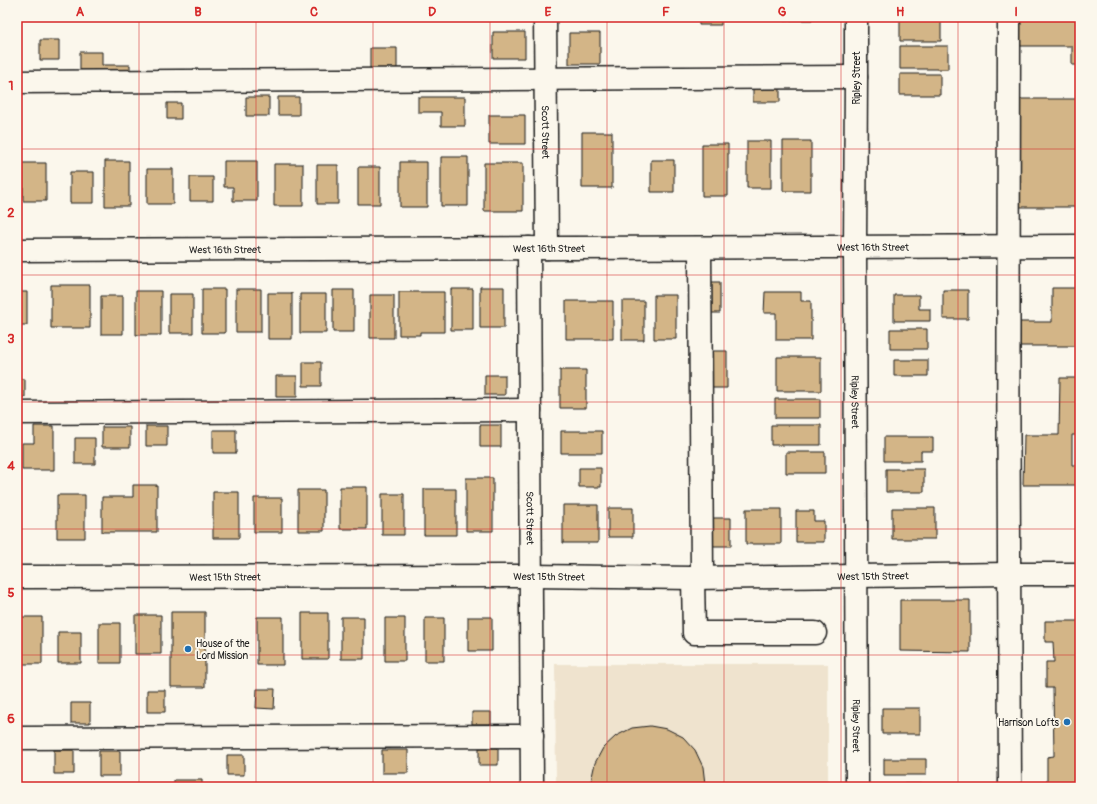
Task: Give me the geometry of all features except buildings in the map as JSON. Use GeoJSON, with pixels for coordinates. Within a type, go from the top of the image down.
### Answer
{"type":"FeatureCollection","features":[{"type":"Feature","properties":{"kind":"street","name":"Scott Street"},"geometry":{"type":"LineString","coordinates":[[532,787],[530,410],[546,79],[545,17]]}},
{"type":"Feature","properties":{"kind":"street","name":"Ripley Street"},"geometry":{"type":"LineString","coordinates":[[856,17],[855,248],[857,787]]}},
{"type":"Feature","properties":{"kind":"street"},"geometry":{"type":"LineString","coordinates":[[1009,17],[1008,574],[1010,787]]}},
{"type":"Feature","properties":{"kind":"street"},"geometry":{"type":"LineString","coordinates":[[17,82],[856,77]]}},
{"type":"Feature","properties":{"kind":"street","name":"West 16th Street"},"geometry":{"type":"LineString","coordinates":[[17,250],[1080,246]]}},
{"type":"Feature","properties":{"kind":"street"},"geometry":{"type":"LineString","coordinates":[[700,248],[698,578],[694,633],[815,633]]}},
{"type":"Feature","properties":{"kind":"street"},"geometry":{"type":"LineString","coordinates":[[17,414],[530,410]]}},
{"type":"Feature","properties":{"kind":"street","name":"West 15th Street"},"geometry":{"type":"LineString","coordinates":[[17,578],[531,576],[698,578],[1080,574]]}},
{"type":"Feature","properties":{"kind":"street"},"geometry":{"type":"LineString","coordinates":[[17,738],[532,736]]}},
{"type":"Feature","properties":{"kind":"shaded area"},"geometry":{"type":"Polygon","coordinates":[[[555,664],[828,664],[828,787],[556,787],[555,664]]]}},
{"type":"Feature","properties":{"kind":"place","name":"House of the Lord Mission"},"geometry":{"type":"Point","coordinates":[188,649]}},
{"type":"Feature","properties":{"kind":"place","name":"Harrison Lofts"},"geometry":{"type":"Point","coordinates":[1067,722]}}]}
